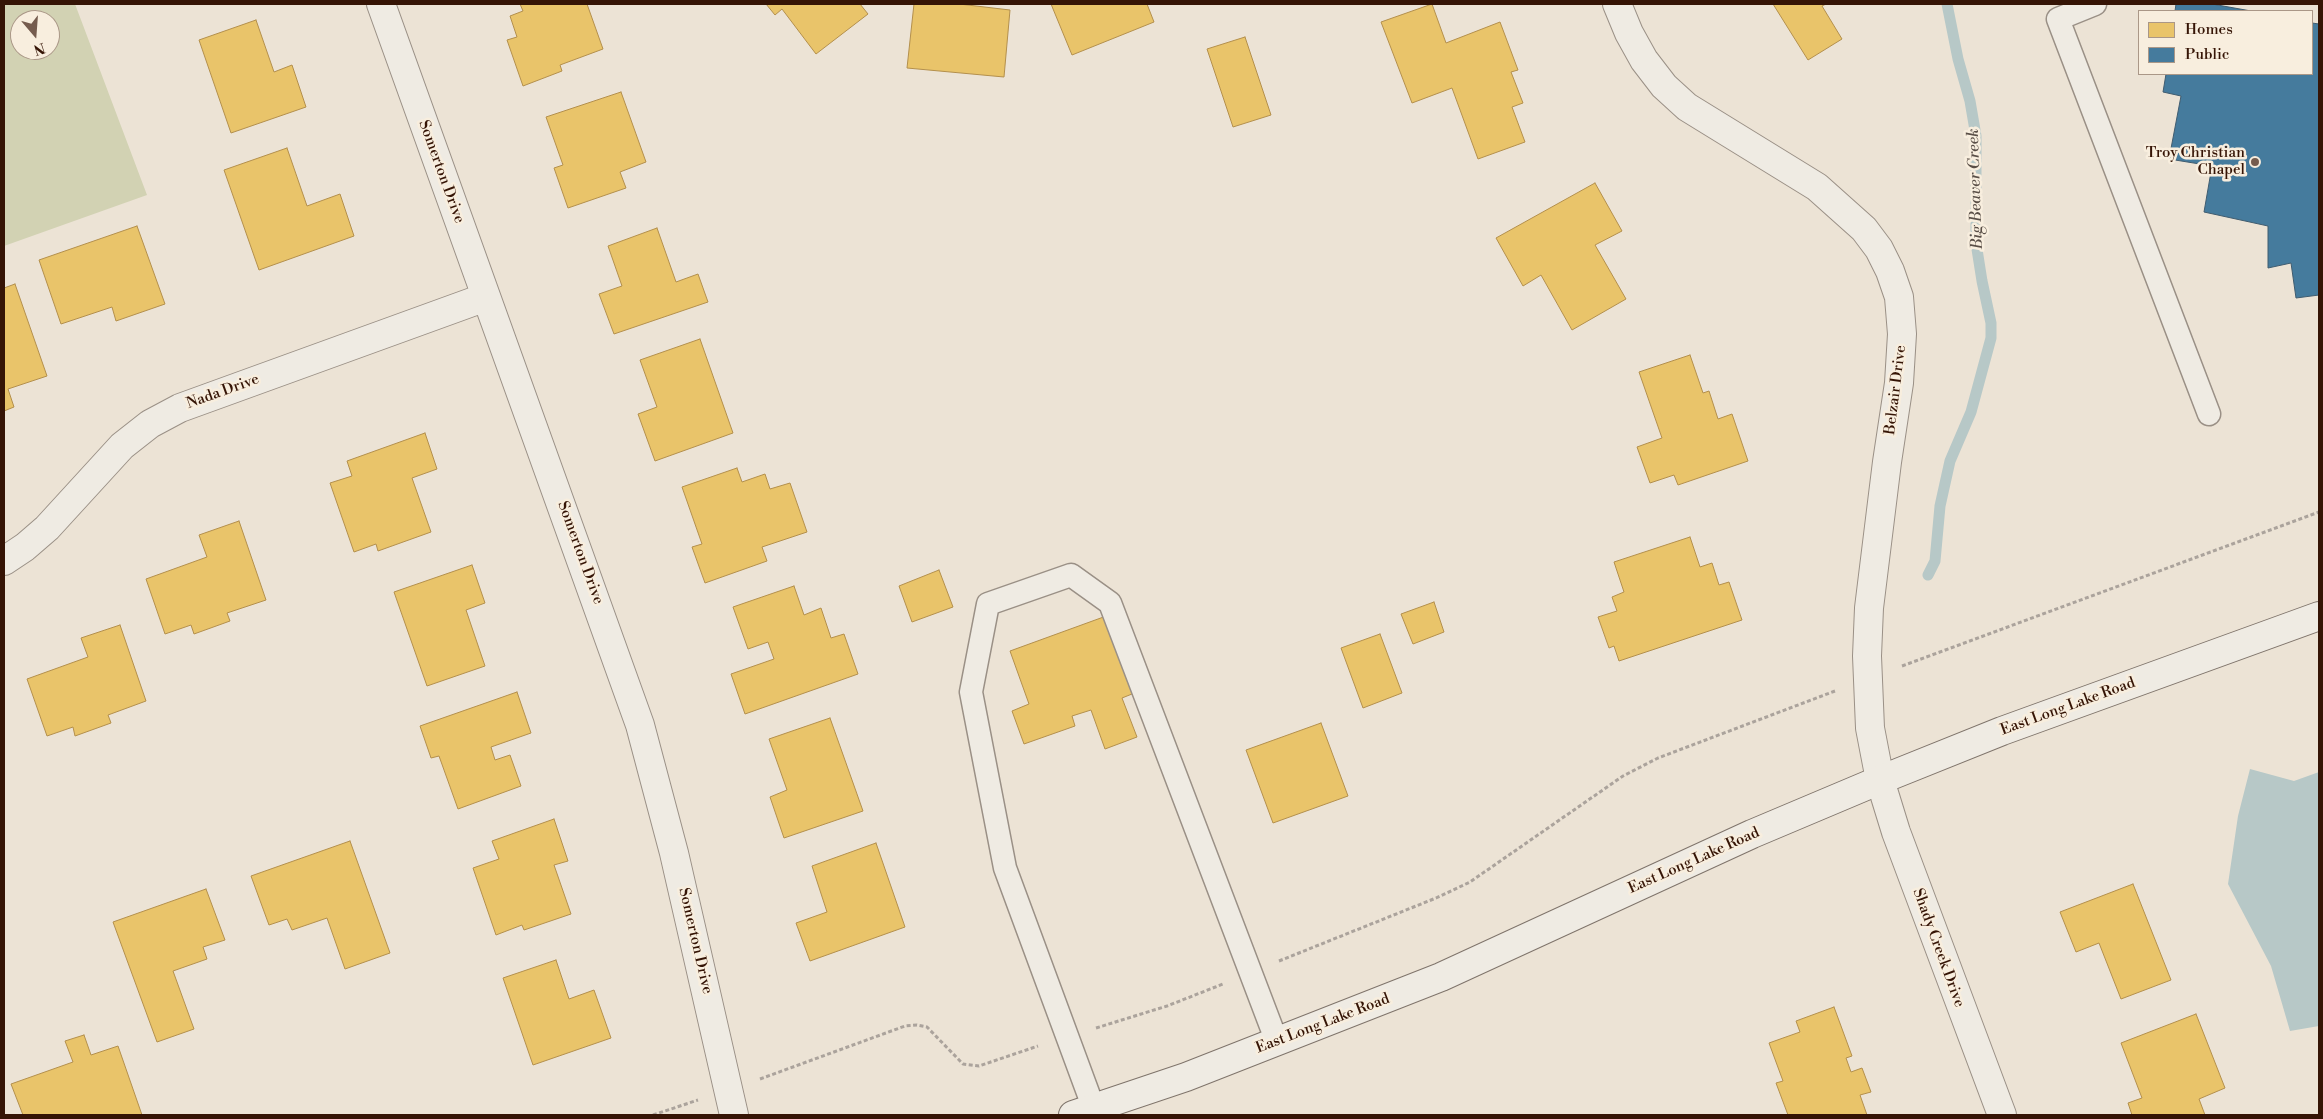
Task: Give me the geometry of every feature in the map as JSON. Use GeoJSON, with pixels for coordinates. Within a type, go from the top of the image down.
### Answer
{"type":"FeatureCollection","features":[{"type":"Feature","properties":{"kind":"street","name":"Somerton Drive"},"geometry":{"type":"LineString","coordinates":[[381,4],[624,676],[640,725],[674,853],[734,1115]]}},
{"type":"Feature","properties":{"kind":"street","name":"Belzair Drive"},"geometry":{"type":"LineString","coordinates":[[1617,4],[1628,33],[1644,60],[1664,86],[1687,107],[1817,187],[1843,209],[1864,230],[1879,249],[1890,271],[1899,297],[1902,334],[1899,383],[1886,462],[1869,608],[1867,656],[1870,728],[1880,780]]}},
{"type":"Feature","properties":{"kind":"street","name":"Nada Drive"},"geometry":{"type":"LineString","coordinates":[[4,561],[25,547],[47,528],[122,446],[150,424],[180,408],[486,297]]}},
{"type":"Feature","properties":{"kind":"street","name":"East Long Lake Road"},"geometry":{"type":"LineString","coordinates":[[1083,1112],[1186,1077],[1440,977],[1744,838],[1880,780],[2002,732],[2319,616]]}},
{"type":"Feature","properties":{"kind":"street","name":"Shady Creek Drive"},"geometry":{"type":"LineString","coordinates":[[1880,780],[1909,870],[2002,1115]]}},
{"type":"Feature","properties":{"kind":"lane"},"geometry":{"type":"LineString","coordinates":[[2095,4],[2058,19],[2209,414]]}},
{"type":"Feature","properties":{"kind":"lane"},"geometry":{"type":"LineString","coordinates":[[1083,1112],[1005,868],[971,692],[988,604],[1071,575],[1110,603],[1277,1042]]}},
{"type":"Feature","properties":{"kind":"path"},"geometry":{"type":"LineString","coordinates":[[1901,666],[2319,512]]}},
{"type":"Feature","properties":{"kind":"path"},"geometry":{"type":"LineString","coordinates":[[1274,963],[1436,898],[1470,882],[1622,776],[1658,758],[1844,688]]}},
{"type":"Feature","properties":{"kind":"path"},"geometry":{"type":"LineString","coordinates":[[1089,1030],[1167,1006],[1229,981]]}},
{"type":"Feature","properties":{"kind":"path"},"geometry":{"type":"LineString","coordinates":[[752,1082],[906,1026],[917,1025],[927,1027],[963,1064],[978,1066],[1047,1044]]}},
{"type":"Feature","properties":{"kind":"path"},"geometry":{"type":"LineString","coordinates":[[653,1115],[705,1098]]}},
{"type":"Feature","properties":{"kind":"green space"},"geometry":{"type":"Polygon","coordinates":[[[4,4],[75,4],[147,195],[4,246],[4,4]]]}},
{"type":"Feature","properties":{"kind":"shaded area"},"geometry":{"type":"Polygon","coordinates":[[[2250,769],[2294,781],[2319,772],[2319,1026],[2290,1031],[2271,966],[2228,884],[2238,816],[2250,769]]]}},
{"type":"Feature","properties":{"kind":"building: Homes"},"geometry":{"type":"Polygon","coordinates":[[[520,4],[587,4],[603,49],[560,65],[562,71],[523,86],[507,40],[517,37],[510,16],[523,11],[520,4]]]}},
{"type":"Feature","properties":{"kind":"building: Homes"},"geometry":{"type":"Polygon","coordinates":[[[766,4],[860,4],[868,14],[816,54],[782,9],[775,15],[766,4]]]}},
{"type":"Feature","properties":{"kind":"building: Homes"},"geometry":{"type":"Polygon","coordinates":[[[914,4],[959,4],[1010,10],[1004,77],[907,68],[914,4]]]}},
{"type":"Feature","properties":{"kind":"building: Homes"},"geometry":{"type":"Polygon","coordinates":[[[1051,4],[1147,4],[1154,22],[1072,55],[1051,4]]]}},
{"type":"Feature","properties":{"kind":"building: Homes"},"geometry":{"type":"Polygon","coordinates":[[[1432,4],[1446,43],[1500,22],[1518,70],[1511,72],[1523,103],[1512,107],[1525,142],[1478,159],[1452,88],[1412,103],[1381,22],[1432,4]]]}},
{"type":"Feature","properties":{"kind":"building: Homes"},"geometry":{"type":"Polygon","coordinates":[[[1773,4],[1826,4],[1822,6],[1842,39],[1808,60],[1773,4]]]}},
{"type":"Feature","properties":{"kind":"building: Homes"},"geometry":{"type":"Polygon","coordinates":[[[256,20],[274,72],[292,65],[306,107],[231,133],[199,40],[256,20]]]}},
{"type":"Feature","properties":{"kind":"building: Homes"},"geometry":{"type":"Polygon","coordinates":[[[1245,37],[1271,115],[1233,127],[1207,49],[1245,37]]]}},
{"type":"Feature","properties":{"kind":"building: Homes"},"geometry":{"type":"Polygon","coordinates":[[[621,92],[646,162],[620,172],[626,188],[568,208],[554,168],[563,165],[546,117],[621,92]]]}},
{"type":"Feature","properties":{"kind":"building: Homes"},"geometry":{"type":"Polygon","coordinates":[[[287,148],[307,206],[340,194],[354,236],[259,270],[224,170],[287,148]]]}},
{"type":"Feature","properties":{"kind":"building: Homes"},"geometry":{"type":"Polygon","coordinates":[[[1595,183],[1622,231],[1595,245],[1626,299],[1572,330],[1541,275],[1523,286],[1496,238],[1595,183]]]}},
{"type":"Feature","properties":{"kind":"building: Homes"},"geometry":{"type":"Polygon","coordinates":[[[137,226],[165,304],[116,321],[112,307],[61,324],[39,260],[137,226]]]}},
{"type":"Feature","properties":{"kind":"building: Homes"},"geometry":{"type":"Polygon","coordinates":[[[657,228],[676,282],[698,274],[708,302],[614,334],[599,294],[622,286],[608,246],[657,228]]]}},
{"type":"Feature","properties":{"kind":"building: Homes"},"geometry":{"type":"Polygon","coordinates":[[[15,284],[47,376],[8,389],[14,407],[4,411],[4,288],[15,284]]]}},
{"type":"Feature","properties":{"kind":"building: Homes"},"geometry":{"type":"Polygon","coordinates":[[[700,339],[733,433],[655,461],[638,414],[657,407],[640,360],[700,339]]]}},
{"type":"Feature","properties":{"kind":"building: Homes"},"geometry":{"type":"Polygon","coordinates":[[[1690,355],[1703,393],[1709,391],[1718,419],[1732,414],[1748,461],[1678,485],[1674,475],[1650,483],[1637,447],[1662,438],[1639,372],[1690,355]]]}},
{"type":"Feature","properties":{"kind":"building: Homes"},"geometry":{"type":"Polygon","coordinates":[[[425,433],[437,469],[412,478],[431,532],[378,551],[376,544],[354,552],[330,483],[352,476],[347,461],[425,433]]]}},
{"type":"Feature","properties":{"kind":"building: Homes"},"geometry":{"type":"Polygon","coordinates":[[[737,468],[742,482],[765,474],[770,489],[790,483],[807,532],[762,547],[767,561],[705,583],[692,547],[702,544],[682,487],[737,468]]]}},
{"type":"Feature","properties":{"kind":"building: Homes"},"geometry":{"type":"Polygon","coordinates":[[[239,521],[266,600],[227,613],[230,621],[194,634],[191,625],[165,634],[146,579],[207,557],[199,535],[239,521]]]}},
{"type":"Feature","properties":{"kind":"building: Homes"},"geometry":{"type":"Polygon","coordinates":[[[1690,537],[1700,567],[1712,563],[1719,585],[1729,582],[1742,620],[1619,661],[1614,646],[1609,648],[1598,617],[1617,611],[1612,597],[1624,592],[1614,562],[1690,537]]]}},
{"type":"Feature","properties":{"kind":"building: Homes"},"geometry":{"type":"Polygon","coordinates":[[[472,565],[485,603],[466,610],[485,666],[427,686],[394,592],[472,565]]]}},
{"type":"Feature","properties":{"kind":"building: Homes"},"geometry":{"type":"Polygon","coordinates":[[[939,570],[953,607],[912,622],[899,586],[939,570]]]}},
{"type":"Feature","properties":{"kind":"building: Homes"},"geometry":{"type":"Polygon","coordinates":[[[794,586],[804,615],[821,608],[831,638],[844,634],[858,674],[745,714],[731,674],[774,659],[768,642],[748,649],[733,607],[794,586]]]}},
{"type":"Feature","properties":{"kind":"building: Homes"},"geometry":{"type":"Polygon","coordinates":[[[1434,602],[1444,632],[1413,644],[1401,614],[1434,602]]]}},
{"type":"Feature","properties":{"kind":"building: Homes"},"geometry":{"type":"Polygon","coordinates":[[[1109,615],[1137,692],[1122,698],[1137,737],[1105,749],[1091,710],[1072,716],[1075,726],[1024,744],[1012,711],[1029,704],[1010,651],[1109,615]]]}},
{"type":"Feature","properties":{"kind":"building: Homes"},"geometry":{"type":"Polygon","coordinates":[[[120,625],[146,701],[108,715],[111,723],[75,736],[73,727],[47,736],[27,679],[88,657],[81,638],[120,625]]]}},
{"type":"Feature","properties":{"kind":"building: Homes"},"geometry":{"type":"Polygon","coordinates":[[[1380,634],[1402,693],[1363,708],[1341,648],[1380,634]]]}},
{"type":"Feature","properties":{"kind":"building: Homes"},"geometry":{"type":"Polygon","coordinates":[[[517,692],[531,733],[491,747],[495,760],[510,755],[521,786],[458,809],[439,756],[431,758],[420,726],[517,692]]]}},
{"type":"Feature","properties":{"kind":"building: Homes"},"geometry":{"type":"Polygon","coordinates":[[[830,718],[863,811],[784,838],[770,797],[787,790],[769,739],[830,718]]]}},
{"type":"Feature","properties":{"kind":"building: Homes"},"geometry":{"type":"Polygon","coordinates":[[[1321,723],[1348,796],[1273,823],[1246,750],[1321,723]]]}},
{"type":"Feature","properties":{"kind":"building: Homes"},"geometry":{"type":"Polygon","coordinates":[[[554,819],[568,861],[554,865],[571,914],[524,930],[522,925],[496,935],[473,868],[499,859],[492,841],[554,819]]]}},
{"type":"Feature","properties":{"kind":"building: Homes"},"geometry":{"type":"Polygon","coordinates":[[[350,841],[390,953],[345,969],[327,918],[292,930],[287,919],[269,925],[251,876],[350,841]]]}},
{"type":"Feature","properties":{"kind":"building: Homes"},"geometry":{"type":"Polygon","coordinates":[[[876,843],[905,927],[810,961],[796,923],[827,912],[812,866],[876,843]]]}},
{"type":"Feature","properties":{"kind":"building: Homes"},"geometry":{"type":"Polygon","coordinates":[[[2133,884],[2171,980],[2121,999],[2099,943],[2076,952],[2060,912],[2133,884]]]}},
{"type":"Feature","properties":{"kind":"building: Homes"},"geometry":{"type":"Polygon","coordinates":[[[206,889],[225,940],[203,947],[207,959],[173,971],[194,1029],[157,1042],[113,922],[206,889]]]}},
{"type":"Feature","properties":{"kind":"building: Homes"},"geometry":{"type":"Polygon","coordinates":[[[556,960],[569,999],[594,990],[611,1038],[533,1065],[503,978],[556,960]]]}},
{"type":"Feature","properties":{"kind":"building: Homes"},"geometry":{"type":"Polygon","coordinates":[[[1834,1007],[1852,1056],[1846,1058],[1851,1072],[1862,1068],[1871,1092],[1860,1095],[1867,1115],[1788,1115],[1776,1083],[1783,1081],[1769,1043],[1800,1032],[1796,1021],[1834,1007]]]}},
{"type":"Feature","properties":{"kind":"building: Homes"},"geometry":{"type":"Polygon","coordinates":[[[2196,1014],[2225,1088],[2199,1099],[2205,1115],[2132,1115],[2128,1103],[2142,1098],[2121,1043],[2196,1014]]]}},
{"type":"Feature","properties":{"kind":"building: Homes"},"geometry":{"type":"Polygon","coordinates":[[[84,1035],[91,1055],[118,1046],[142,1115],[23,1115],[11,1084],[73,1062],[65,1041],[84,1035]]]}},
{"type":"Feature","properties":{"kind":"building: Public"},"geometry":{"type":"Polygon","coordinates":[[[2176,4],[2212,4],[2245,10],[2175,10],[2176,4]]]}},
{"type":"Feature","properties":{"kind":"building: Public","name":"Troy Christian Chapel"},"geometry":{"type":"Polygon","coordinates":[[[2313,23],[2319,24],[2319,295],[2296,298],[2291,263],[2268,268],[2268,226],[2204,212],[2212,166],[2169,159],[2181,96],[2163,92],[2166,75],[2313,75],[2313,23]]]}},
{"type":"Feature","properties":{"kind":"waterway","name":"Big Beaver Creek"},"geometry":{"type":"LineString","coordinates":[[1928,575],[1935,561],[1940,506],[1950,461],[1971,412],[1991,338],[1991,323],[1976,243],[1976,136],[1970,101],[1958,59],[1947,4]]}},
{"type":"Feature","properties":{"kind":"place","name":"Troy Christian Chapel"},"geometry":{"type":"Point","coordinates":[2255,162]}}]}
